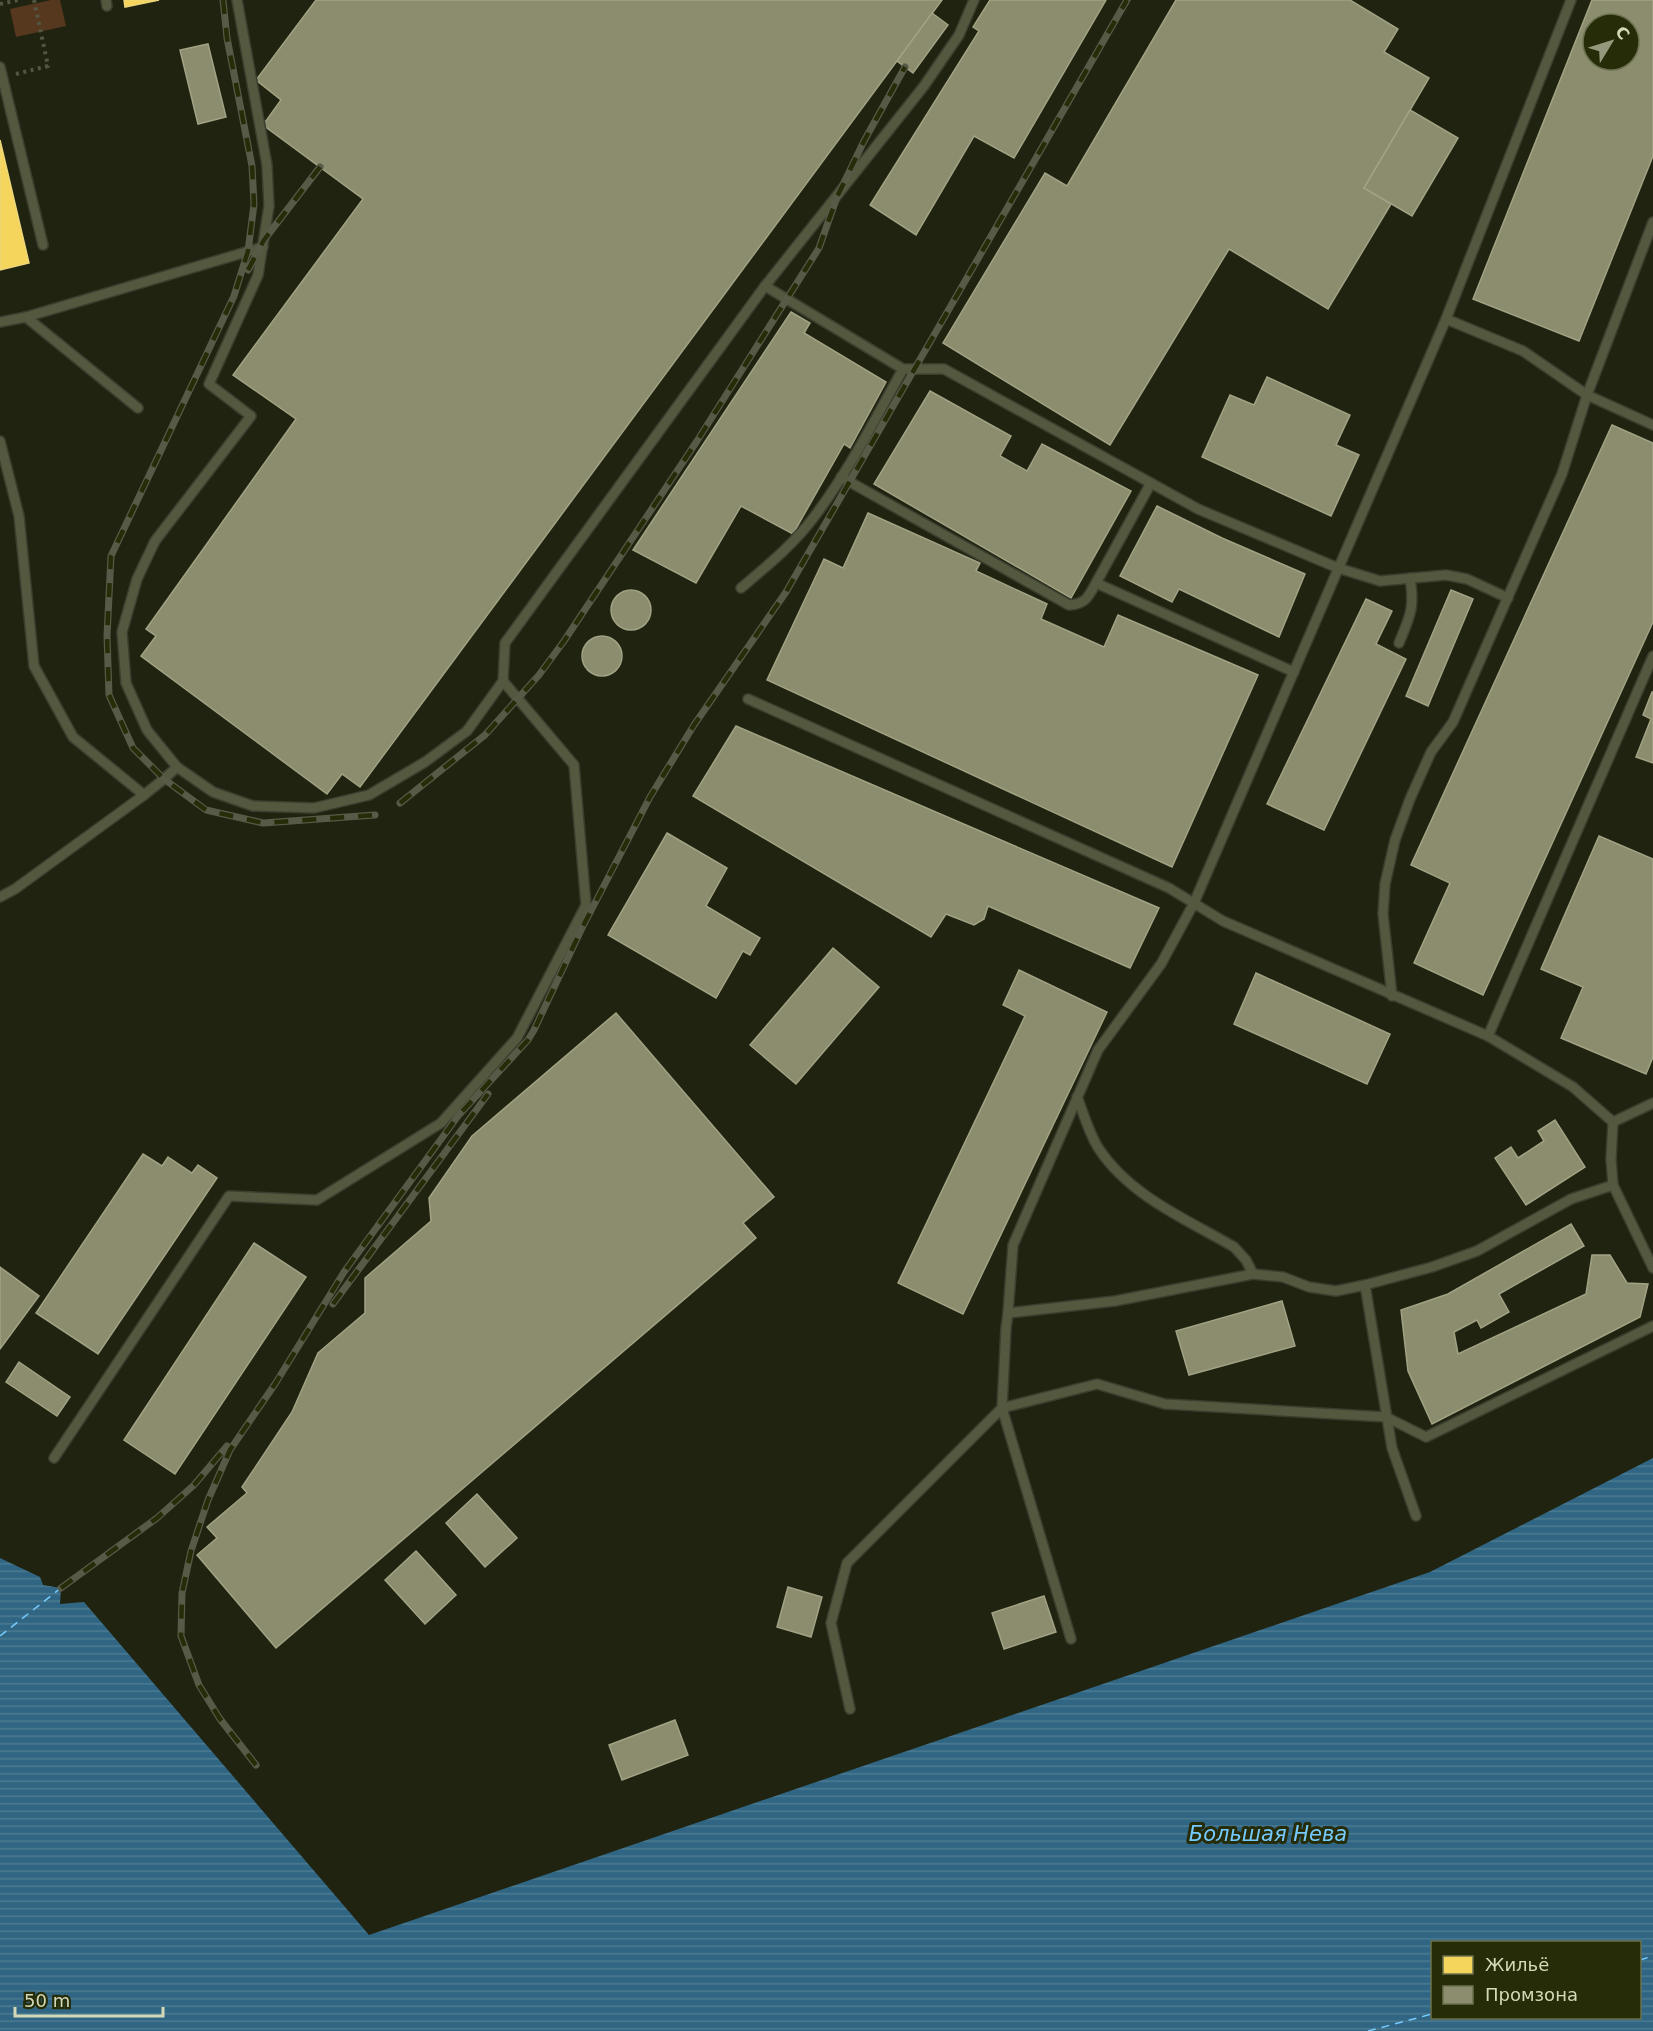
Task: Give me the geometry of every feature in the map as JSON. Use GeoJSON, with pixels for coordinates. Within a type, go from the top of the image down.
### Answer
{"type":"FeatureCollection","features":[{"type":"Feature","properties":{"kind":"lane"},"geometry":{"type":"LineString","coordinates":[[237,0],[267,165],[269,206],[258,275],[209,384],[251,416],[155,541],[137,579],[122,632],[126,683],[147,730],[177,767],[213,792],[253,806],[314,808],[369,795],[425,762],[467,731],[503,681],[505,643],[765,286],[924,86],[959,34],[974,0]]}},
{"type":"Feature","properties":{"kind":"lane"},"geometry":{"type":"LineString","coordinates":[[1071,1639],[1002,1408],[1013,1245],[1098,1050],[1161,964],[1194,903],[1446,319],[1568,1]]}},
{"type":"Feature","properties":{"kind":"lane"},"geometry":{"type":"LineString","coordinates":[[1,72],[43,245]]}},
{"type":"Feature","properties":{"kind":"lane"},"geometry":{"type":"LineString","coordinates":[[1392,996],[1383,914],[1385,884],[1395,840],[1431,752],[1453,722],[1562,474],[1587,395],[1653,222]]}},
{"type":"Feature","properties":{"kind":"lane"},"geometry":{"type":"LineString","coordinates":[[0,322],[26,317],[263,247]]}},
{"type":"Feature","properties":{"kind":"lane"},"geometry":{"type":"LineString","coordinates":[[765,286],[903,369],[944,369],[1198,509],[1338,568],[1380,581],[1446,575],[1467,579],[1508,598]]}},
{"type":"Feature","properties":{"kind":"lane"},"geometry":{"type":"LineString","coordinates":[[26,317],[138,408]]}},
{"type":"Feature","properties":{"kind":"lane"},"geometry":{"type":"LineString","coordinates":[[1446,319],[1523,351],[1587,395],[1653,425]]}},
{"type":"Feature","properties":{"kind":"lane"},"geometry":{"type":"LineString","coordinates":[[741,588],[786,549],[814,518],[841,477],[903,369]]}},
{"type":"Feature","properties":{"kind":"lane"},"geometry":{"type":"LineString","coordinates":[[0,441],[19,516],[34,666],[73,737],[144,795]]}},
{"type":"Feature","properties":{"kind":"lane"},"geometry":{"type":"LineString","coordinates":[[841,477],[1069,605],[1079,604],[1087,598],[1151,483]]}},
{"type":"Feature","properties":{"kind":"lane"},"geometry":{"type":"LineString","coordinates":[[1399,644],[1413,610],[1410,578]]}},
{"type":"Feature","properties":{"kind":"lane"},"geometry":{"type":"LineString","coordinates":[[1096,583],[1294,672]]}},
{"type":"Feature","properties":{"kind":"lane"},"geometry":{"type":"LineString","coordinates":[[1488,1036],[1653,657]]}},
{"type":"Feature","properties":{"kind":"lane"},"geometry":{"type":"LineString","coordinates":[[54,1458],[229,1196],[317,1200],[441,1123],[517,1038],[586,905],[574,765],[503,681]]}},
{"type":"Feature","properties":{"kind":"lane"},"geometry":{"type":"LineString","coordinates":[[748,699],[1169,888],[1223,921],[1488,1036],[1573,1088],[1613,1122]]}},
{"type":"Feature","properties":{"kind":"lane"},"geometry":{"type":"LineString","coordinates":[[0,897],[15,889],[144,795],[177,767]]}},
{"type":"Feature","properties":{"kind":"lane"},"geometry":{"type":"LineString","coordinates":[[1077,1097],[1097,1146],[1111,1166],[1134,1189],[1234,1247],[1246,1260],[1253,1274]]}},
{"type":"Feature","properties":{"kind":"lane"},"geometry":{"type":"LineString","coordinates":[[1613,1122],[1653,1103]]}},
{"type":"Feature","properties":{"kind":"lane"},"geometry":{"type":"LineString","coordinates":[[1613,1122],[1611,1159],[1614,1185],[1653,1268]]}},
{"type":"Feature","properties":{"kind":"lane"},"geometry":{"type":"LineString","coordinates":[[1008,1313],[1114,1301],[1253,1274],[1283,1277],[1309,1287],[1335,1291],[1365,1285],[1432,1267],[1477,1251],[1571,1199],[1614,1185]]}},
{"type":"Feature","properties":{"kind":"lane"},"geometry":{"type":"LineString","coordinates":[[1365,1285],[1392,1448],[1416,1516]]}},
{"type":"Feature","properties":{"kind":"lane"},"geometry":{"type":"LineString","coordinates":[[850,1709],[831,1623],[847,1563],[1002,1408],[1097,1384],[1166,1404],[1386,1417],[1426,1437],[1653,1326]]}},
{"type":"Feature","properties":{"kind":"path"},"geometry":{"type":"LineString","coordinates":[[0,4],[18,0]]}},
{"type":"Feature","properties":{"kind":"path"},"geometry":{"type":"LineString","coordinates":[[1,72],[48,66],[34,0]]}},
{"type":"Feature","properties":{"kind":"shaded area"},"geometry":{"type":"Polygon","coordinates":[[[60,0],[66,26],[16,37],[10,9],[60,0]]]}},
{"type":"Feature","properties":{"kind":"water","name":"Большая Нева"},"geometry":{"type":"Polygon","coordinates":[[[1653,1458],[1653,2031],[0,2031],[0,1558],[40,1577],[43,1585],[61,1588],[60,1604],[84,1602],[369,1935],[1430,1572],[1653,1458]]]}},
{"type":"Feature","properties":{"kind":"building: Жильё"},"geometry":{"type":"Polygon","coordinates":[[[124,0],[159,0],[125,7],[124,0]]]}},
{"type":"Feature","properties":{"kind":"building: Жильё"},"geometry":{"type":"Polygon","coordinates":[[[0,140],[29,263],[0,270],[0,140]]]}},
{"type":"Feature","properties":{"kind":"building: Промзона"},"geometry":{"type":"Polygon","coordinates":[[[316,0],[942,0],[360,787],[342,774],[327,794],[141,656],[156,636],[146,629],[296,419],[233,375],[363,199],[263,125],[281,100],[256,80],[316,0]]]}},
{"type":"Feature","properties":{"kind":"building: Промзона"},"geometry":{"type":"Polygon","coordinates":[[[990,0],[1106,0],[1014,158],[974,136],[916,235],[870,205],[979,31],[973,27],[990,0]]]}},
{"type":"Feature","properties":{"kind":"building: Промзона"},"geometry":{"type":"Polygon","coordinates":[[[1176,0],[1350,0],[1398,29],[1384,52],[1429,78],[1364,188],[1391,204],[1328,309],[1229,249],[1110,445],[943,343],[1045,173],[1067,186],[1176,0]]]}},
{"type":"Feature","properties":{"kind":"building: Промзона"},"geometry":{"type":"Polygon","coordinates":[[[1592,0],[1653,0],[1653,156],[1579,341],[1473,299],[1581,28],[1581,72],[1641,72],[1641,12],[1587,12],[1592,0]]]}},
{"type":"Feature","properties":{"kind":"building: Промзона"},"geometry":{"type":"Polygon","coordinates":[[[932,13],[948,25],[913,73],[897,61],[932,13]]]}},
{"type":"Feature","properties":{"kind":"building: Промзона"},"geometry":{"type":"Polygon","coordinates":[[[208,44],[226,117],[198,124],[180,50],[208,44]]]}},
{"type":"Feature","properties":{"kind":"building: Промзона"},"geometry":{"type":"Polygon","coordinates":[[[1410,110],[1458,138],[1412,216],[1364,188],[1410,110]]]}},
{"type":"Feature","properties":{"kind":"building: Промзона"},"geometry":{"type":"Polygon","coordinates":[[[791,312],[810,323],[804,333],[886,382],[850,448],[844,444],[793,534],[741,506],[696,583],[633,550],[791,312]]]}},
{"type":"Feature","properties":{"kind":"building: Промзона"},"geometry":{"type":"Polygon","coordinates":[[[1267,377],[1350,415],[1336,445],[1359,455],[1331,516],[1202,457],[1230,395],[1254,405],[1267,377]]]}},
{"type":"Feature","properties":{"kind":"building: Промзона"},"geometry":{"type":"Polygon","coordinates":[[[930,391],[1011,436],[1000,456],[1027,471],[1042,444],[1131,491],[1071,598],[874,484],[930,391]]]}},
{"type":"Feature","properties":{"kind":"building: Промзона"},"geometry":{"type":"Polygon","coordinates":[[[1612,425],[1653,443],[1653,622],[1483,995],[1414,963],[1450,883],[1411,865],[1612,425]]]}},
{"type":"Feature","properties":{"kind":"building: Промзона"},"geometry":{"type":"Polygon","coordinates":[[[1157,506],[1222,538],[1305,574],[1279,637],[1179,589],[1172,602],[1120,576],[1157,506]]]}},
{"type":"Feature","properties":{"kind":"building: Промзона"},"geometry":{"type":"Polygon","coordinates":[[[868,513],[980,563],[976,571],[1047,604],[1041,619],[1104,647],[1118,615],[1258,675],[1172,867],[767,680],[824,559],[843,568],[868,513]]]}},
{"type":"Feature","properties":{"kind":"building: Промзона"},"geometry":{"type":"Polygon","coordinates":[[[631,590],[639,591],[645,596],[650,602],[650,618],[645,624],[639,629],[631,630],[623,629],[617,624],[612,618],[611,610],[612,602],[617,596],[623,591],[631,590]]]}},
{"type":"Feature","properties":{"kind":"building: Промзона"},"geometry":{"type":"Polygon","coordinates":[[[1451,590],[1473,599],[1428,706],[1406,696],[1451,590]]]}},
{"type":"Feature","properties":{"kind":"building: Промзона"},"geometry":{"type":"Polygon","coordinates":[[[1366,599],[1392,611],[1376,644],[1406,659],[1324,830],[1267,804],[1366,599]]]}},
{"type":"Feature","properties":{"kind":"building: Промзона"},"geometry":{"type":"Polygon","coordinates":[[[602,636],[610,637],[616,642],[621,648],[621,664],[616,670],[610,675],[602,676],[594,675],[588,670],[583,664],[582,656],[583,648],[588,642],[594,637],[602,636]]]}},
{"type":"Feature","properties":{"kind":"building: Промзона"},"geometry":{"type":"Polygon","coordinates":[[[1652,692],[1653,763],[1636,757],[1651,719],[1643,715],[1652,692]]]}},
{"type":"Feature","properties":{"kind":"building: Промзона"},"geometry":{"type":"Polygon","coordinates":[[[736,726],[1159,908],[1130,968],[988,906],[984,919],[974,925],[946,914],[931,937],[693,796],[736,726]]]}},
{"type":"Feature","properties":{"kind":"building: Промзона"},"geometry":{"type":"Polygon","coordinates":[[[667,833],[727,868],[706,906],[760,938],[750,955],[743,951],[716,998],[608,935],[667,833]]]}},
{"type":"Feature","properties":{"kind":"building: Промзона"},"geometry":{"type":"Polygon","coordinates":[[[1599,836],[1653,859],[1653,1057],[1646,1074],[1561,1038],[1583,987],[1541,969],[1599,836]]]}},
{"type":"Feature","properties":{"kind":"building: Промзона"},"geometry":{"type":"Polygon","coordinates":[[[833,948],[879,987],[796,1084],[750,1045],[833,948]]]}},
{"type":"Feature","properties":{"kind":"building: Промзона"},"geometry":{"type":"Polygon","coordinates":[[[1019,970],[1107,1012],[963,1314],[898,1283],[1025,1016],[1003,1005],[1019,970]]]}},
{"type":"Feature","properties":{"kind":"building: Промзона"},"geometry":{"type":"Polygon","coordinates":[[[1256,973],[1390,1034],[1367,1084],[1234,1024],[1256,973]]]}},
{"type":"Feature","properties":{"kind":"building: Промзона"},"geometry":{"type":"Polygon","coordinates":[[[616,1013],[774,1197],[743,1223],[756,1238],[276,1648],[197,1555],[217,1538],[207,1527],[247,1493],[242,1487],[292,1412],[318,1353],[365,1313],[365,1278],[431,1221],[429,1198],[472,1136],[616,1013]]]}},
{"type":"Feature","properties":{"kind":"building: Промзона"},"geometry":{"type":"Polygon","coordinates":[[[1555,1120],[1585,1167],[1526,1205],[1495,1158],[1511,1147],[1518,1158],[1544,1141],[1538,1131],[1555,1120]]]}},
{"type":"Feature","properties":{"kind":"building: Промзона"},"geometry":{"type":"Polygon","coordinates":[[[143,1154],[162,1166],[168,1157],[192,1173],[198,1165],[217,1178],[98,1354],[36,1313],[143,1154]]]}},
{"type":"Feature","properties":{"kind":"building: Промзона"},"geometry":{"type":"Polygon","coordinates":[[[1571,1224],[1584,1246],[1499,1294],[1509,1312],[1481,1328],[1477,1320],[1454,1332],[1458,1354],[1586,1294],[1592,1255],[1610,1255],[1627,1283],[1648,1284],[1640,1317],[1432,1424],[1408,1371],[1401,1310],[1448,1294],[1571,1224]]]}},
{"type":"Feature","properties":{"kind":"building: Промзона"},"geometry":{"type":"Polygon","coordinates":[[[254,1243],[306,1277],[175,1474],[124,1440],[254,1243]]]}},
{"type":"Feature","properties":{"kind":"building: Промзона"},"geometry":{"type":"Polygon","coordinates":[[[0,1267],[39,1296],[0,1349],[0,1267]]]}},
{"type":"Feature","properties":{"kind":"building: Промзона"},"geometry":{"type":"Polygon","coordinates":[[[1282,1301],[1295,1346],[1189,1375],[1176,1331],[1282,1301]]]}},
{"type":"Feature","properties":{"kind":"building: Промзона"},"geometry":{"type":"Polygon","coordinates":[[[19,1362],[70,1397],[57,1416],[6,1382],[19,1362]]]}},
{"type":"Feature","properties":{"kind":"building: Промзона"},"geometry":{"type":"Polygon","coordinates":[[[477,1494],[517,1538],[485,1567],[446,1523],[477,1494]]]}},
{"type":"Feature","properties":{"kind":"building: Промзона"},"geometry":{"type":"Polygon","coordinates":[[[416,1551],[456,1595],[425,1624],[385,1580],[416,1551]]]}},
{"type":"Feature","properties":{"kind":"building: Промзона"},"geometry":{"type":"Polygon","coordinates":[[[788,1587],[822,1597],[811,1637],[777,1627],[788,1587]]]}},
{"type":"Feature","properties":{"kind":"building: Промзона"},"geometry":{"type":"Polygon","coordinates":[[[1044,1596],[1056,1632],[1004,1649],[992,1613],[1044,1596]]]}},
{"type":"Feature","properties":{"kind":"building: Промзона"},"geometry":{"type":"Polygon","coordinates":[[[675,1720],[688,1755],[622,1780],[609,1745],[675,1720]]]}},
{"type":"Feature","properties":{"kind":"ferry route"},"geometry":{"type":"LineString","coordinates":[[0,1636],[61,1588]]}},
{"type":"Feature","properties":{"kind":"ferry route"},"geometry":{"type":"LineString","coordinates":[[1641,1960],[1653,1956]]}},
{"type":"Feature","properties":{"kind":"ferry route"},"geometry":{"type":"LineString","coordinates":[[1368,2031],[1431,2014]]}},
{"type":"Feature","properties":{"kind":"railway"},"geometry":{"type":"LineString","coordinates":[[223,0],[227,38],[252,166],[254,204],[248,251],[234,296],[111,556],[107,636],[109,695],[133,748],[164,779],[206,810],[263,823],[375,815]]}},
{"type":"Feature","properties":{"kind":"railway"},"geometry":{"type":"LineString","coordinates":[[256,1765],[220,1719],[199,1685],[181,1636],[182,1593],[191,1551],[208,1500],[230,1450],[275,1384],[344,1272],[458,1116],[528,1040],[582,928],[650,797],[694,725],[786,592],[1127,0]]}},
{"type":"Feature","properties":{"kind":"railway"},"geometry":{"type":"LineString","coordinates":[[400,803],[485,735],[539,675],[564,641],[697,441],[819,248],[837,197],[864,141],[905,67]]}},
{"type":"Feature","properties":{"kind":"railway"},"geometry":{"type":"LineString","coordinates":[[248,270],[264,240],[320,167]]}},
{"type":"Feature","properties":{"kind":"railway"},"geometry":{"type":"LineString","coordinates":[[333,1304],[488,1094]]}},
{"type":"Feature","properties":{"kind":"railway"},"geometry":{"type":"LineString","coordinates":[[61,1588],[157,1518],[194,1485],[227,1446]]}}]}
